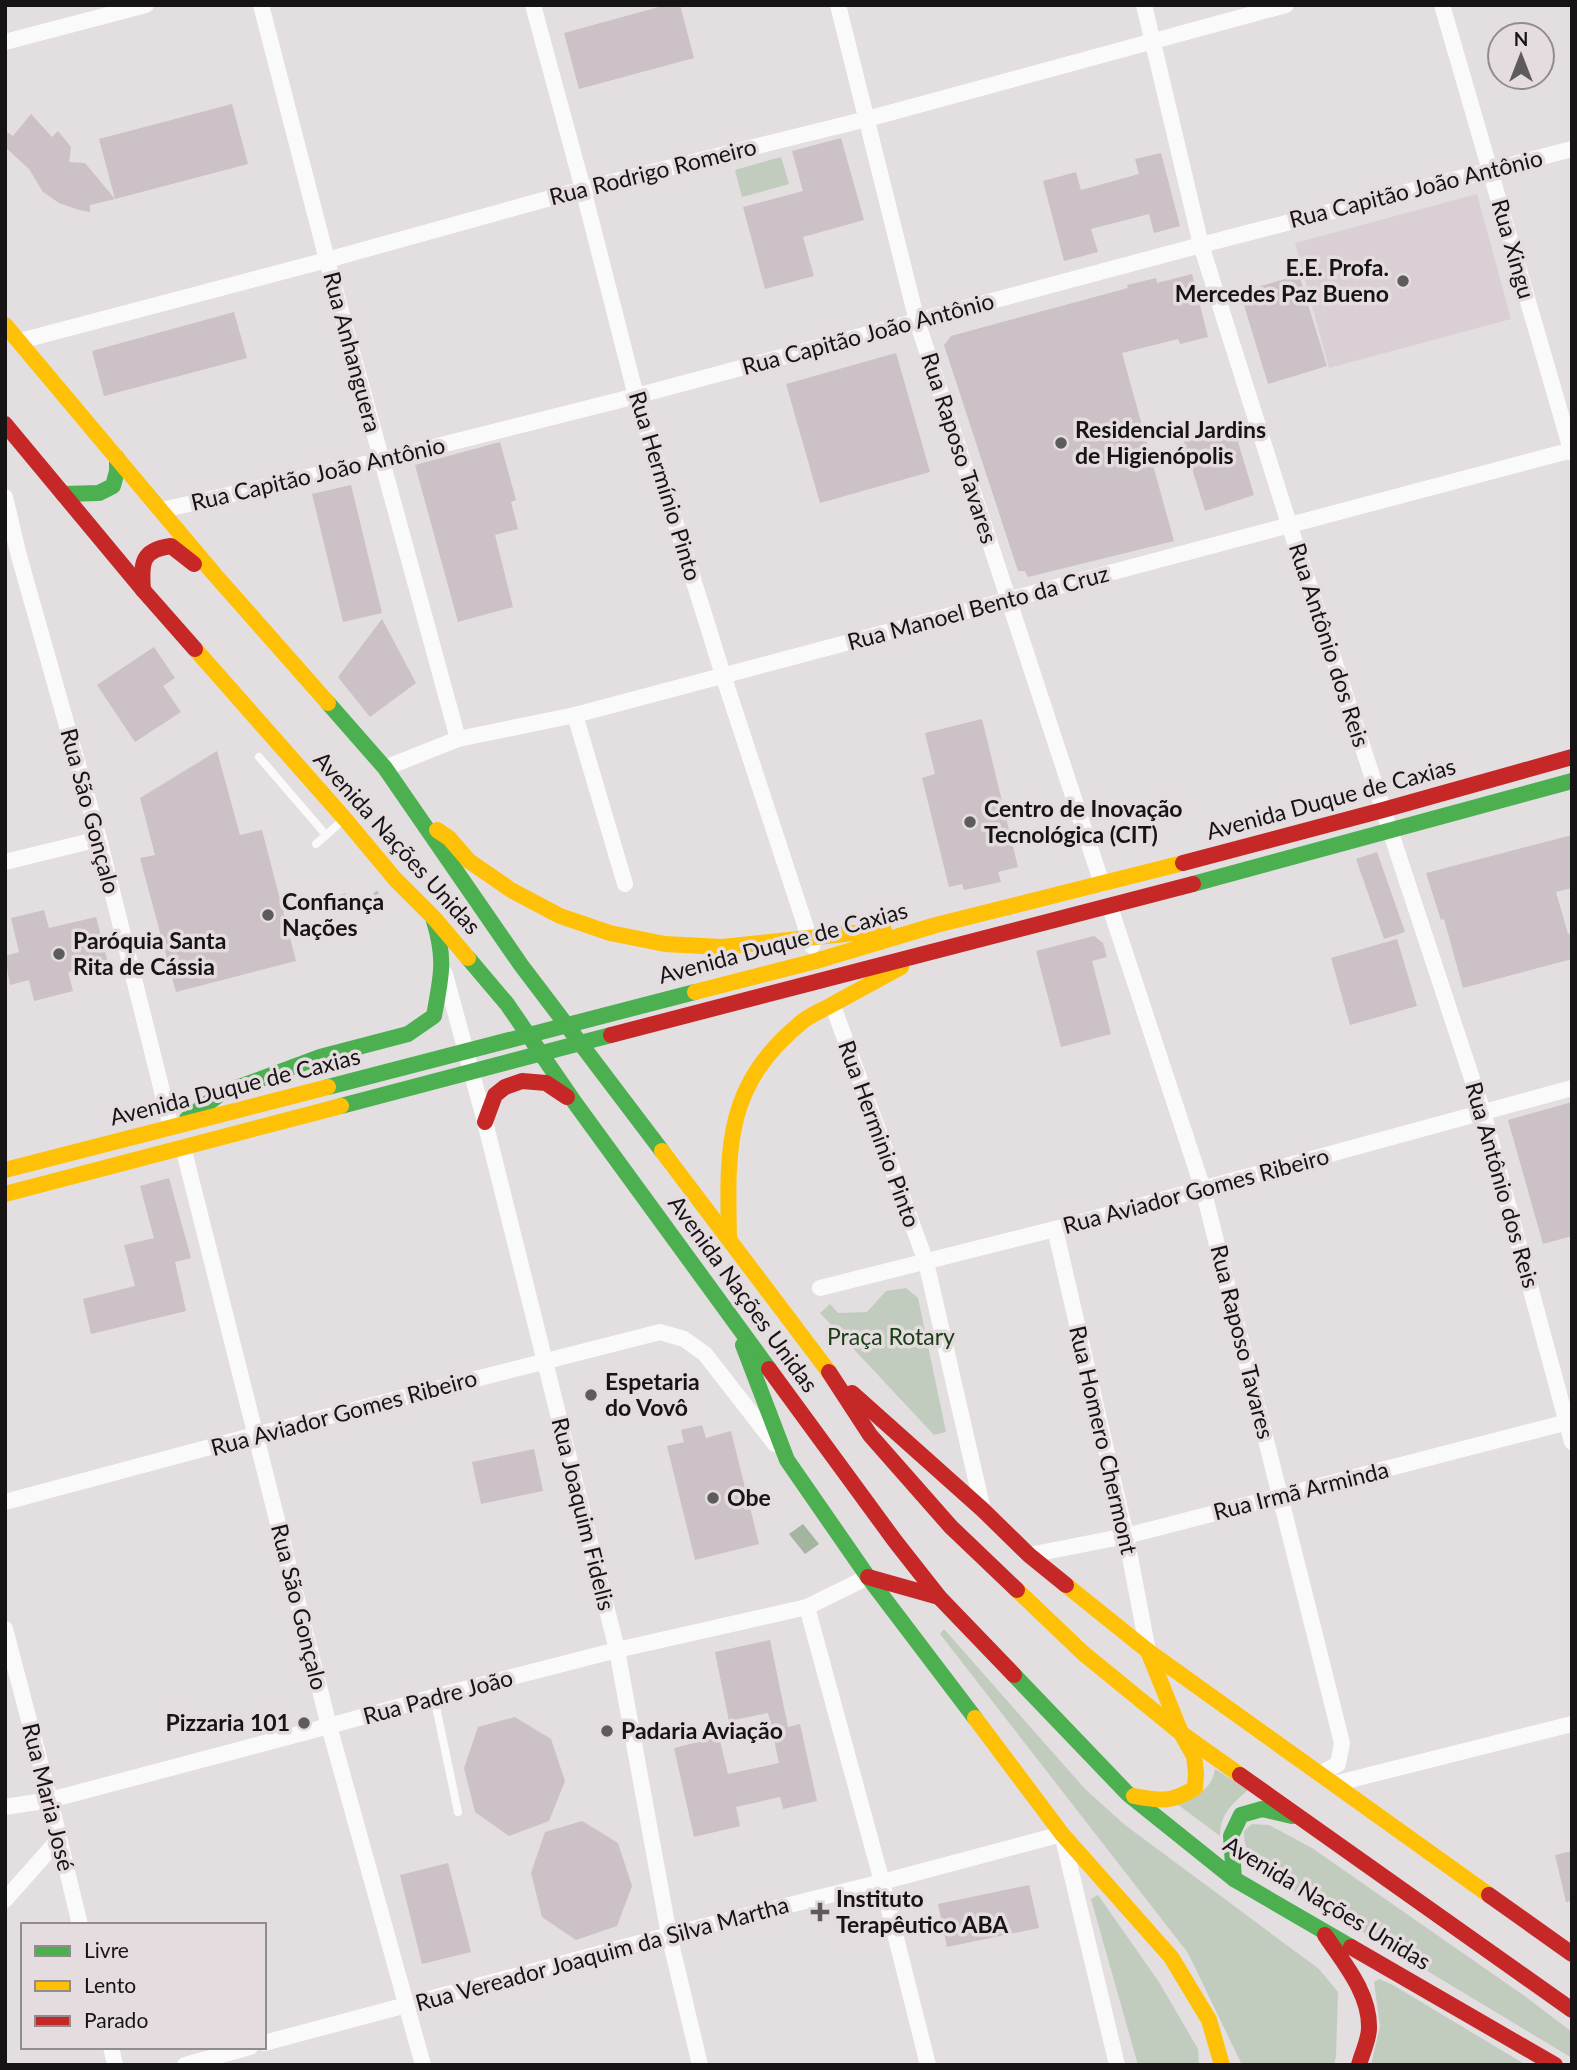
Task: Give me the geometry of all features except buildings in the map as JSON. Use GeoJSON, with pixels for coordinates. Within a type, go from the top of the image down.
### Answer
{"type":"FeatureCollection","features":[{"type":"Feature","properties":{"kind":"main road","name":"Avenida Nações Unidas"},"geometry":{"type":"LineString","coordinates":[[5,325],[215,575],[384,768],[521,965],[831,1374],[870,1436],[951,1527],[1083,1653],[1181,1733],[1572,2010]]}},
{"type":"Feature","properties":{"kind":"main road","name":"Avenida Nações Unidas"},"geometry":{"type":"LineString","coordinates":[[5,424],[143,590],[507,1004],[575,1103],[895,1541],[939,1597],[1128,1794],[1234,1879],[1555,2065]]}},
{"type":"Feature","properties":{"kind":"main road"},"geometry":{"type":"LineString","coordinates":[[63,494],[99,493],[113,486],[117,458]]}},
{"type":"Feature","properties":{"kind":"main road"},"geometry":{"type":"LineString","coordinates":[[143,590],[141,570],[145,556],[156,547],[171,546],[189,562],[215,575]]}},
{"type":"Feature","properties":{"kind":"main road","name":"Avenida Duque de Caxias"},"geometry":{"type":"LineString","coordinates":[[5,1170],[816,961],[936,925],[1383,810],[1572,757]]}},
{"type":"Feature","properties":{"kind":"main road","name":"Avenida Duque de Caxias"},"geometry":{"type":"LineString","coordinates":[[5,1194],[929,951],[1110,907],[1571,784]]}},
{"type":"Feature","properties":{"kind":"main road"},"geometry":{"type":"LineString","coordinates":[[420,819],[449,838],[469,861],[511,890],[560,915],[610,933],[665,944],[722,947],[936,925]]}},
{"type":"Feature","properties":{"kind":"main road"},"geometry":{"type":"LineString","coordinates":[[176,1126],[220,1094],[320,1057],[408,1034],[434,1016],[443,968],[440,940],[433,918]]}},
{"type":"Feature","properties":{"kind":"main road"},"geometry":{"type":"LineString","coordinates":[[730,1238],[728,1182],[732,1131],[745,1089],[766,1057],[804,1020],[929,951]]}},
{"type":"Feature","properties":{"kind":"main road"},"geometry":{"type":"LineString","coordinates":[[485,1122],[495,1095],[505,1087],[522,1081],[546,1083],[575,1103]]}},
{"type":"Feature","properties":{"kind":"main road"},"geometry":{"type":"LineString","coordinates":[[732,1315],[787,1460],[868,1577],[1062,1834],[1171,1957],[1209,2020],[1222,2065]]}},
{"type":"Feature","properties":{"kind":"main road","name":"Avenida Nações Unidas"},"geometry":{"type":"LineString","coordinates":[[831,1374],[983,1510],[1029,1555],[1148,1651],[1572,1954]]}},
{"type":"Feature","properties":{"kind":"main road"},"geometry":{"type":"LineString","coordinates":[[868,1577],[939,1597]]}},
{"type":"Feature","properties":{"kind":"main road"},"geometry":{"type":"LineString","coordinates":[[1128,1794],[1165,1802],[1179,1798],[1195,1787],[1194,1756],[1181,1733],[1148,1651]]}},
{"type":"Feature","properties":{"kind":"main road"},"geometry":{"type":"LineString","coordinates":[[1234,1879],[1231,1836],[1241,1815],[1262,1810],[1302,1819]]}},
{"type":"Feature","properties":{"kind":"main road"},"geometry":{"type":"LineString","coordinates":[[1321,1929],[1366,2003],[1369,2029],[1359,2065]]}},
{"type":"Feature","properties":{"kind":"street"},"geometry":{"type":"LineString","coordinates":[[5,42],[146,5]]}},
{"type":"Feature","properties":{"kind":"street","name":"Rua Anhanguera"},"geometry":{"type":"LineString","coordinates":[[261,5],[327,260],[458,739]]}},
{"type":"Feature","properties":{"kind":"street","name":"Rua Hermínio Pinto"},"geometry":{"type":"LineString","coordinates":[[533,5],[636,396],[816,961]]}},
{"type":"Feature","properties":{"kind":"street","name":"Rua Raposo Tavares"},"geometry":{"type":"LineString","coordinates":[[838,5],[917,321],[1102,884]]}},
{"type":"Feature","properties":{"kind":"street","name":"Rua Antônio dos Reis"},"geometry":{"type":"LineString","coordinates":[[1144,5],[1201,245],[1289,524],[1483,1112],[1569,1421],[1572,1442]]}},
{"type":"Feature","properties":{"kind":"street","name":"Rua Rodrigo Romeiro"},"geometry":{"type":"LineString","coordinates":[[20,341],[327,260],[583,188],[866,119],[1286,5]]}},
{"type":"Feature","properties":{"kind":"street","name":"Rua Xingu"},"geometry":{"type":"LineString","coordinates":[[1442,5],[1571,451]]}},
{"type":"Feature","properties":{"kind":"street","name":"Rua Capitão João Antônio"},"geometry":{"type":"LineString","coordinates":[[162,510],[382,460],[636,396],[1572,149]]}},
{"type":"Feature","properties":{"kind":"street","name":"Rua Manoel Bento da Cruz"},"geometry":{"type":"LineString","coordinates":[[384,768],[458,739],[575,715],[1571,451]]}},
{"type":"Feature","properties":{"kind":"street","name":"Rua São Gonçalo"},"geometry":{"type":"LineString","coordinates":[[5,497],[12,558],[99,839],[176,1126]]}},
{"type":"Feature","properties":{"kind":"street"},"geometry":{"type":"LineString","coordinates":[[575,715],[625,884]]}},
{"type":"Feature","properties":{"kind":"street"},"geometry":{"type":"LineString","coordinates":[[5,862],[99,839]]}},
{"type":"Feature","properties":{"kind":"street","name":"Rua Raposo Tavares"},"geometry":{"type":"LineString","coordinates":[[1110,907],[1203,1189],[1342,1743],[1338,1764],[1320,1774]]}},
{"type":"Feature","properties":{"kind":"street","name":"Rua Joaquim Fidelis"},"geometry":{"type":"LineString","coordinates":[[443,968],[485,1122],[617,1650],[669,1936],[700,2065]]}},
{"type":"Feature","properties":{"kind":"street","name":"Rua Herminio Pinto"},"geometry":{"type":"LineString","coordinates":[[832,1006],[926,1262]]}},
{"type":"Feature","properties":{"kind":"street","name":"Rua Aviador Gomes Ribeiro"},"geometry":{"type":"LineString","coordinates":[[820,1288],[1055,1229],[1572,1088]]}},
{"type":"Feature","properties":{"kind":"street","name":"Rua São Gonçalo"},"geometry":{"type":"LineString","coordinates":[[183,1147],[329,1727],[423,2065]]}},
{"type":"Feature","properties":{"kind":"street","name":"Rua Homero Chermont"},"geometry":{"type":"LineString","coordinates":[[1055,1229],[1126,1536],[1148,1651]]}},
{"type":"Feature","properties":{"kind":"street"},"geometry":{"type":"LineString","coordinates":[[926,1262],[983,1510]]}},
{"type":"Feature","properties":{"kind":"street","name":"Rua Aviador Gomes Ribeiro"},"geometry":{"type":"LineString","coordinates":[[5,1502],[660,1332],[684,1339],[705,1354],[787,1460]]}},
{"type":"Feature","properties":{"kind":"street","name":"Rua Irmã Arminda"},"geometry":{"type":"LineString","coordinates":[[1029,1555],[1126,1536],[1569,1421]]}},
{"type":"Feature","properties":{"kind":"street","name":"Rua Padre João"},"geometry":{"type":"LineString","coordinates":[[8,1803],[50,1800],[617,1650],[807,1607],[868,1577]]}},
{"type":"Feature","properties":{"kind":"street"},"geometry":{"type":"LineString","coordinates":[[807,1607],[882,1882],[928,2065]]}},
{"type":"Feature","properties":{"kind":"street","name":"Rua Maria José"},"geometry":{"type":"LineString","coordinates":[[5,1629],[80,1923]]}},
{"type":"Feature","properties":{"kind":"street"},"geometry":{"type":"LineString","coordinates":[[1334,1784],[1572,1724]]}},
{"type":"Feature","properties":{"kind":"street"},"geometry":{"type":"LineString","coordinates":[[1062,1834],[1117,2065]]}},
{"type":"Feature","properties":{"kind":"street","name":"Rua Vereador Joaquim da Silva Martha"},"geometry":{"type":"LineString","coordinates":[[266,2042],[1062,1834]]}},
{"type":"Feature","properties":{"kind":"street"},"geometry":{"type":"LineString","coordinates":[[5,1900],[59,1839]]}},
{"type":"Feature","properties":{"kind":"street"},"geometry":{"type":"LineString","coordinates":[[185,2065],[243,2049]]}},
{"type":"Feature","properties":{"kind":"lane"},"geometry":{"type":"LineString","coordinates":[[259,757],[326,835]]}},
{"type":"Feature","properties":{"kind":"lane"},"geometry":{"type":"LineString","coordinates":[[316,844],[345,819]]}},
{"type":"Feature","properties":{"kind":"lane"},"geometry":{"type":"LineString","coordinates":[[434,1697],[458,1812]]}},
{"type":"Feature","properties":{"kind":"path"},"geometry":{"type":"LineString","coordinates":[[283,910],[346,895],[348,904],[370,898],[395,879]]}},
{"type":"Feature","properties":{"kind":"shaded area","name":"E.E. Profa. Mercedes Paz Bueno"},"geometry":{"type":"Polygon","coordinates":[[[1477,194],[1511,319],[1329,368],[1295,243],[1477,194]]]}},
{"type":"Feature","properties":{"kind":"shaded area"},"geometry":{"type":"Polygon","coordinates":[[[803,1524],[819,1544],[805,1554],[789,1534],[803,1524]]]}},
{"type":"Feature","properties":{"kind":"green space"},"geometry":{"type":"Polygon","coordinates":[[[781,157],[789,184],[742,197],[735,170],[781,157]]]}},
{"type":"Feature","properties":{"kind":"green space","name":"Praça Rotary"},"geometry":{"type":"Polygon","coordinates":[[[906,1288],[918,1298],[946,1432],[934,1435],[820,1313],[830,1304],[838,1313],[867,1312],[886,1291],[906,1288]]]}},
{"type":"Feature","properties":{"kind":"green space"},"geometry":{"type":"Polygon","coordinates":[[[944,1629],[1085,1789],[1125,1825],[1319,1969],[1338,1992],[1334,2065],[1242,2065],[1188,1953],[940,1634],[944,1629]]]}},
{"type":"Feature","properties":{"kind":"green space"},"geometry":{"type":"Polygon","coordinates":[[[1215,1769],[1248,1790],[1225,1815],[1220,1836],[1177,1804],[1206,1788],[1215,1769]]]}},
{"type":"Feature","properties":{"kind":"green space"},"geometry":{"type":"Polygon","coordinates":[[[1252,1824],[1269,1825],[1312,1848],[1526,1997],[1572,2032],[1572,2058],[1264,1873],[1245,1844],[1244,1831],[1252,1824]]]}},
{"type":"Feature","properties":{"kind":"green space"},"geometry":{"type":"Polygon","coordinates":[[[1098,1895],[1159,1982],[1198,2049],[1199,2065],[1138,2065],[1091,1899],[1098,1895]]]}},
{"type":"Feature","properties":{"kind":"green space"},"geometry":{"type":"Polygon","coordinates":[[[1379,1979],[1526,2065],[1371,2065],[1380,2026],[1374,1982],[1379,1979]]]}},
{"type":"Feature","properties":{"kind":"traffic: fast"},"geometry":{"type":"LineString","coordinates":[[63,494],[99,493],[113,486],[117,458]]}},
{"type":"Feature","properties":{"kind":"traffic: fast"},"geometry":{"type":"LineString","coordinates":[[328,703],[385,768],[521,965],[662,1151]]}},
{"type":"Feature","properties":{"kind":"traffic: fast"},"geometry":{"type":"LineString","coordinates":[[1193,884],[1572,781]]}},
{"type":"Feature","properties":{"kind":"traffic: fast"},"geometry":{"type":"LineString","coordinates":[[187,1119],[220,1094],[320,1057],[408,1034],[434,1016],[441,968],[440,947],[434,921]]}},
{"type":"Feature","properties":{"kind":"traffic: fast"},"geometry":{"type":"LineString","coordinates":[[468,958],[507,1004],[575,1103],[769,1369]]}},
{"type":"Feature","properties":{"kind":"traffic: fast"},"geometry":{"type":"LineString","coordinates":[[328,1087],[695,992]]}},
{"type":"Feature","properties":{"kind":"traffic: fast"},"geometry":{"type":"LineString","coordinates":[[341,1106],[611,1035]]}},
{"type":"Feature","properties":{"kind":"traffic: fast"},"geometry":{"type":"LineString","coordinates":[[743,1345],[787,1460],[868,1577],[975,1718]]}},
{"type":"Feature","properties":{"kind":"traffic: fast"},"geometry":{"type":"LineString","coordinates":[[1014,1675],[1128,1794],[1234,1879],[1351,1947]]}},
{"type":"Feature","properties":{"kind":"traffic: fast"},"geometry":{"type":"LineString","coordinates":[[1234,1879],[1231,1836],[1241,1815],[1262,1809],[1292,1816]]}},
{"type":"Feature","properties":{"kind":"traffic: slow"},"geometry":{"type":"LineString","coordinates":[[5,325],[215,575],[328,703]]}},
{"type":"Feature","properties":{"kind":"traffic: slow"},"geometry":{"type":"LineString","coordinates":[[195,649],[395,879],[434,918],[468,958]]}},
{"type":"Feature","properties":{"kind":"traffic: slow"},"geometry":{"type":"LineString","coordinates":[[437,830],[449,838],[469,861],[511,890],[560,916],[610,933],[665,944],[722,947],[884,930]]}},
{"type":"Feature","properties":{"kind":"traffic: slow"},"geometry":{"type":"LineString","coordinates":[[695,992],[816,961],[936,925],[1183,863]]}},
{"type":"Feature","properties":{"kind":"traffic: slow"},"geometry":{"type":"LineString","coordinates":[[729,1238],[731,1146],[745,1093],[758,1069],[777,1045],[807,1018],[901,967]]}},
{"type":"Feature","properties":{"kind":"traffic: slow"},"geometry":{"type":"LineString","coordinates":[[5,1170],[328,1087]]}},
{"type":"Feature","properties":{"kind":"traffic: slow"},"geometry":{"type":"LineString","coordinates":[[5,1194],[341,1106]]}},
{"type":"Feature","properties":{"kind":"traffic: slow"},"geometry":{"type":"LineString","coordinates":[[662,1151],[829,1372]]}},
{"type":"Feature","properties":{"kind":"traffic: slow"},"geometry":{"type":"LineString","coordinates":[[1066,1585],[1148,1651],[1489,1895]]}},
{"type":"Feature","properties":{"kind":"traffic: slow"},"geometry":{"type":"LineString","coordinates":[[1017,1590],[1083,1653],[1181,1733],[1240,1775]]}},
{"type":"Feature","properties":{"kind":"traffic: slow"},"geometry":{"type":"LineString","coordinates":[[1134,1796],[1165,1800],[1195,1788],[1194,1756],[1181,1733],[1148,1651]]}},
{"type":"Feature","properties":{"kind":"traffic: slow"},"geometry":{"type":"LineString","coordinates":[[975,1718],[1062,1834],[1171,1957],[1209,2020],[1222,2065]]}},
{"type":"Feature","properties":{"kind":"traffic: jam"},"geometry":{"type":"LineString","coordinates":[[5,424],[195,649]]}},
{"type":"Feature","properties":{"kind":"traffic: jam"},"geometry":{"type":"LineString","coordinates":[[143,590],[143,565],[148,555],[154,551],[171,546],[194,564]]}},
{"type":"Feature","properties":{"kind":"traffic: jam"},"geometry":{"type":"LineString","coordinates":[[1183,863],[1572,757]]}},
{"type":"Feature","properties":{"kind":"traffic: jam"},"geometry":{"type":"LineString","coordinates":[[611,1035],[1193,884]]}},
{"type":"Feature","properties":{"kind":"traffic: jam"},"geometry":{"type":"LineString","coordinates":[[485,1122],[495,1095],[505,1087],[522,1081],[546,1083],[567,1097]]}},
{"type":"Feature","properties":{"kind":"traffic: jam"},"geometry":{"type":"LineString","coordinates":[[769,1369],[939,1597],[1014,1675]]}},
{"type":"Feature","properties":{"kind":"traffic: jam"},"geometry":{"type":"LineString","coordinates":[[829,1372],[870,1435],[951,1527],[1017,1590]]}},
{"type":"Feature","properties":{"kind":"traffic: jam"},"geometry":{"type":"LineString","coordinates":[[852,1393],[983,1510],[1029,1555],[1066,1585]]}},
{"type":"Feature","properties":{"kind":"traffic: jam"},"geometry":{"type":"LineString","coordinates":[[868,1577],[939,1597]]}},
{"type":"Feature","properties":{"kind":"traffic: jam"},"geometry":{"type":"LineString","coordinates":[[1240,1775],[1572,2010]]}},
{"type":"Feature","properties":{"kind":"traffic: jam"},"geometry":{"type":"LineString","coordinates":[[1489,1895],[1572,1954]]}},
{"type":"Feature","properties":{"kind":"traffic: jam"},"geometry":{"type":"LineString","coordinates":[[1325,1935],[1354,1978],[1365,2002],[1369,2033],[1359,2065]]}},
{"type":"Feature","properties":{"kind":"traffic: jam"},"geometry":{"type":"LineString","coordinates":[[1351,1947],[1555,2065]]}},
{"type":"Feature","properties":{"kind":"place","name":"E.E. Profa. Mercedes Paz Bueno"},"geometry":{"type":"Point","coordinates":[1403,281]}},
{"type":"Feature","properties":{"kind":"place","name":"Residencial Jardins de Higienópolis"},"geometry":{"type":"Point","coordinates":[1061,443]}},
{"type":"Feature","properties":{"kind":"place","name":"Centro de Inovação Tecnológica (CIT)"},"geometry":{"type":"Point","coordinates":[970,822]}},
{"type":"Feature","properties":{"kind":"place","name":"Confiança Nações"},"geometry":{"type":"Point","coordinates":[268,915]}},
{"type":"Feature","properties":{"kind":"place","name":"Paróquia Santa Rita de Cássia"},"geometry":{"type":"Point","coordinates":[59,954]}},
{"type":"Feature","properties":{"kind":"place","name":"Espetaria do Vovô"},"geometry":{"type":"Point","coordinates":[591,1395]}},
{"type":"Feature","properties":{"kind":"place","name":"Obe"},"geometry":{"type":"Point","coordinates":[713,1498]}},
{"type":"Feature","properties":{"kind":"place","name":"Pizzaria 101"},"geometry":{"type":"Point","coordinates":[304,1723]}},
{"type":"Feature","properties":{"kind":"place","name":"Padaria Aviação"},"geometry":{"type":"Point","coordinates":[607,1731]}},
{"type":"Feature","properties":{"kind":"place","name":"Instituto Terapêutico ABA"},"geometry":{"type":"Point","coordinates":[820,1912]}}]}
